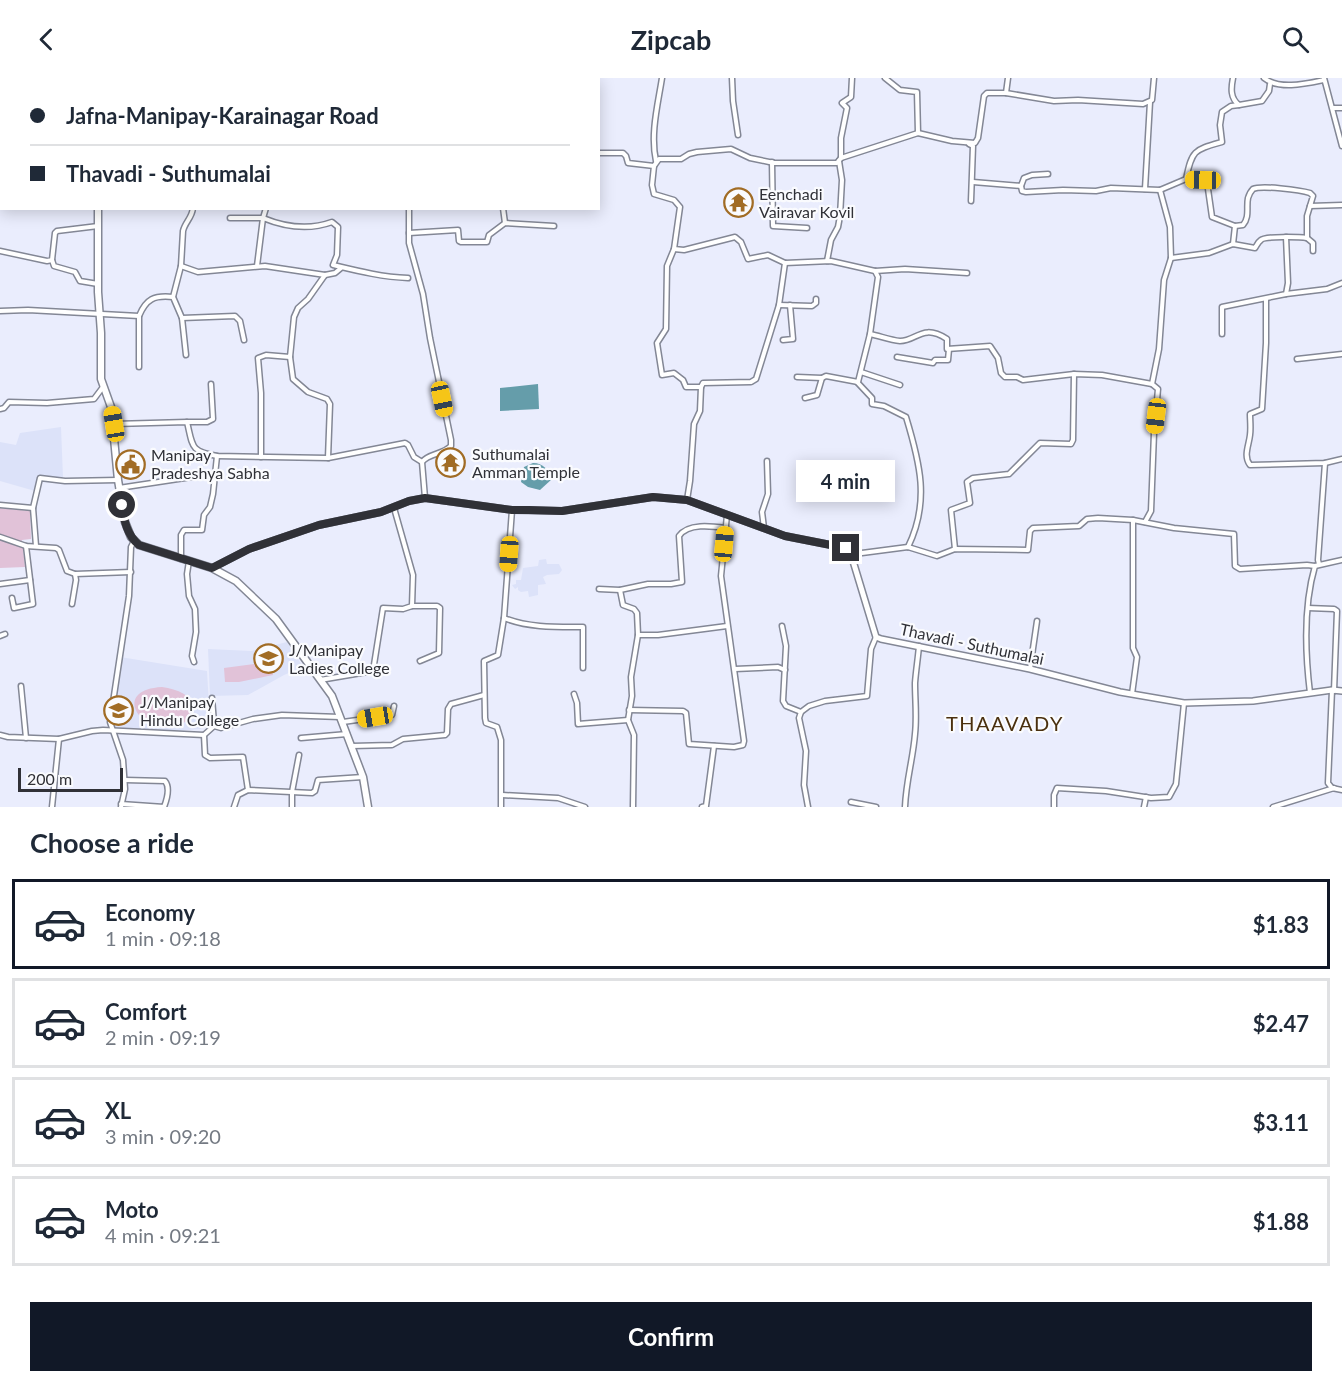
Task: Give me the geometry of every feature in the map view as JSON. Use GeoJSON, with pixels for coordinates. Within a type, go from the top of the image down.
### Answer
{"type":"FeatureCollection","features":[{"type":"Feature","properties":{"kind":"main road"},"geometry":{"type":"LineString","coordinates":[[98,210],[101,379],[111,407],[114,424],[118,480],[125,522],[134,541],[139,545],[212,568],[236,581],[276,619],[332,696],[363,777],[368,807]]}},
{"type":"Feature","properties":{"kind":"main road"},"geometry":{"type":"LineString","coordinates":[[212,568],[249,549],[319,525],[381,512],[409,501],[425,498],[512,510],[562,511],[653,497],[687,500],[785,536],[846,548]]}},
{"type":"Feature","properties":{"kind":"main road","name":"Thavadi - Suthumalai"},"geometry":{"type":"LineString","coordinates":[[846,548],[853,561],[876,637],[1030,669],[1132,694],[1184,703],[1253,701],[1342,691]]}},
{"type":"Feature","properties":{"kind":"street"},"geometry":{"type":"LineString","coordinates":[[662,78],[654,150],[654,194],[674,200],[680,207],[674,249],[667,266],[666,329],[657,343],[662,375],[674,373],[683,380],[686,387],[700,387]]}},
{"type":"Feature","properties":{"kind":"street"},"geometry":{"type":"LineString","coordinates":[[732,78],[738,135]]}},
{"type":"Feature","properties":{"kind":"street"},"geometry":{"type":"LineString","coordinates":[[827,261],[831,240],[838,227],[840,216],[841,138],[847,108],[842,103],[851,97],[852,78]]}},
{"type":"Feature","properties":{"kind":"street"},"geometry":{"type":"LineString","coordinates":[[885,78],[900,90],[917,92],[918,133]]}},
{"type":"Feature","properties":{"kind":"street"},"geometry":{"type":"LineString","coordinates":[[1006,93],[1008,78]]}},
{"type":"Feature","properties":{"kind":"street"},"geometry":{"type":"LineString","coordinates":[[1144,189],[1150,102],[1154,78]]}},
{"type":"Feature","properties":{"kind":"street"},"geometry":{"type":"LineString","coordinates":[[1233,78],[1231,91],[1235,102],[1239,105]]}},
{"type":"Feature","properties":{"kind":"street"},"geometry":{"type":"LineString","coordinates":[[1264,78],[1270,84],[1293,84],[1324,79],[1342,146]]}},
{"type":"Feature","properties":{"kind":"street"},"geometry":{"type":"LineString","coordinates":[[1186,179],[1191,158],[1201,148],[1222,142],[1221,112],[1232,106],[1262,101],[1269,91],[1270,84]]}},
{"type":"Feature","properties":{"kind":"street"},"geometry":{"type":"LineString","coordinates":[[968,144],[975,143],[978,138],[984,96],[992,92],[1061,101],[1143,104],[1150,102]]}},
{"type":"Feature","properties":{"kind":"street"},"geometry":{"type":"LineString","coordinates":[[1333,108],[1342,108]]}},
{"type":"Feature","properties":{"kind":"street"},"geometry":{"type":"LineString","coordinates":[[600,153],[623,153],[627,156],[628,164],[655,163],[681,159],[697,152],[731,149],[750,158],[772,162],[834,163],[918,133],[973,146],[971,201]]}},
{"type":"Feature","properties":{"kind":"street"},"geometry":{"type":"LineString","coordinates":[[772,162],[773,226],[807,228]]}},
{"type":"Feature","properties":{"kind":"street"},"geometry":{"type":"LineString","coordinates":[[1048,174],[1024,178],[1022,190],[1026,192],[1096,191],[1112,188],[1160,190],[1186,179],[1205,181],[1212,217],[1235,226],[1243,225],[1247,221],[1248,199],[1250,192],[1256,189],[1281,189],[1310,193],[1313,196],[1307,216],[1307,238]]}},
{"type":"Feature","properties":{"kind":"street"},"geometry":{"type":"LineString","coordinates":[[973,182],[1021,186]]}},
{"type":"Feature","properties":{"kind":"street"},"geometry":{"type":"LineString","coordinates":[[1152,384],[1159,349],[1164,280],[1171,258],[1170,227],[1160,190]]}},
{"type":"Feature","properties":{"kind":"street"},"geometry":{"type":"LineString","coordinates":[[1310,206],[1342,205]]}},
{"type":"Feature","properties":{"kind":"street"},"geometry":{"type":"LineString","coordinates":[[186,355],[182,318],[173,297],[181,266],[184,226],[193,210]]}},
{"type":"Feature","properties":{"kind":"street"},"geometry":{"type":"LineString","coordinates":[[257,266],[265,210]]}},
{"type":"Feature","properties":{"kind":"street"},"geometry":{"type":"LineString","coordinates":[[409,210],[409,233],[414,264],[423,294],[451,440],[451,446],[442,453],[426,457],[422,462],[425,498]]}},
{"type":"Feature","properties":{"kind":"street"},"geometry":{"type":"LineString","coordinates":[[503,210],[506,223]]}},
{"type":"Feature","properties":{"kind":"street"},"geometry":{"type":"LineString","coordinates":[[230,218],[263,218],[278,224],[298,226],[324,225],[332,222],[338,227],[337,255],[333,266],[385,277],[408,278]]}},
{"type":"Feature","properties":{"kind":"street"},"geometry":{"type":"LineString","coordinates":[[409,233],[458,230],[461,242],[487,242],[489,235],[506,223],[554,226]]}},
{"type":"Feature","properties":{"kind":"street"},"geometry":{"type":"LineString","coordinates":[[98,284],[80,281],[75,272],[54,266],[52,260],[57,231],[99,226]]}},
{"type":"Feature","properties":{"kind":"street"},"geometry":{"type":"LineString","coordinates":[[1233,244],[1235,226]]}},
{"type":"Feature","properties":{"kind":"street"},"geometry":{"type":"LineString","coordinates":[[674,249],[692,249],[710,242],[735,237],[741,242],[748,259],[768,255],[785,263],[827,261],[875,271],[905,269],[967,273]]}},
{"type":"Feature","properties":{"kind":"street"},"geometry":{"type":"LineString","coordinates":[[1171,258],[1209,253],[1233,244],[1255,248],[1263,238],[1272,240],[1286,237],[1307,238],[1313,243],[1313,251]]}},
{"type":"Feature","properties":{"kind":"street"},"geometry":{"type":"LineString","coordinates":[[1286,237],[1288,283],[1286,294]]}},
{"type":"Feature","properties":{"kind":"street"},"geometry":{"type":"LineString","coordinates":[[0,251],[47,261],[52,260]]}},
{"type":"Feature","properties":{"kind":"street"},"geometry":{"type":"LineString","coordinates":[[687,500],[694,424],[700,411],[700,387],[703,382],[751,382],[756,379],[779,305],[785,263]]}},
{"type":"Feature","properties":{"kind":"street"},"geometry":{"type":"LineString","coordinates":[[181,266],[198,272],[236,270],[257,266],[325,275],[335,273],[341,267]]}},
{"type":"Feature","properties":{"kind":"street"},"geometry":{"type":"LineString","coordinates":[[856,382],[861,372],[870,334],[878,277],[875,271]]}},
{"type":"Feature","properties":{"kind":"street"},"geometry":{"type":"LineString","coordinates":[[325,275],[308,299],[298,308],[294,317],[290,357],[293,379],[308,392],[327,399],[330,404],[328,458]]}},
{"type":"Feature","properties":{"kind":"street"},"geometry":{"type":"LineString","coordinates":[[1222,334],[1222,307],[1266,300],[1286,294],[1327,290],[1342,283]]}},
{"type":"Feature","properties":{"kind":"street"},"geometry":{"type":"LineString","coordinates":[[139,367],[139,316],[144,304],[150,300],[173,297]]}},
{"type":"Feature","properties":{"kind":"street"},"geometry":{"type":"LineString","coordinates":[[779,305],[812,306],[816,303],[816,299]]}},
{"type":"Feature","properties":{"kind":"street"},"geometry":{"type":"LineString","coordinates":[[1266,300],[1262,409],[1250,414],[1251,434],[1247,443],[1247,461],[1250,465],[1325,463],[1342,459]]}},
{"type":"Feature","properties":{"kind":"street"},"geometry":{"type":"LineString","coordinates":[[783,340],[793,339],[790,305]]}},
{"type":"Feature","properties":{"kind":"street"},"geometry":{"type":"LineString","coordinates":[[0,311],[28,310],[139,316]]}},
{"type":"Feature","properties":{"kind":"street"},"geometry":{"type":"LineString","coordinates":[[182,318],[235,316],[240,321],[244,340]]}},
{"type":"Feature","properties":{"kind":"street"},"geometry":{"type":"LineString","coordinates":[[870,334],[902,341],[922,332],[940,335],[946,339],[947,349],[949,349],[948,360],[935,360],[933,363],[897,357]]}},
{"type":"Feature","properties":{"kind":"street"},"geometry":{"type":"LineString","coordinates":[[949,349],[990,346],[998,358],[1001,373],[1005,377],[1017,377],[1023,380],[1074,374],[1102,375],[1152,384],[1158,389],[1151,511],[1144,522]]}},
{"type":"Feature","properties":{"kind":"street"},"geometry":{"type":"LineString","coordinates":[[1297,359],[1342,354]]}},
{"type":"Feature","properties":{"kind":"street"},"geometry":{"type":"LineString","coordinates":[[261,457],[261,393],[258,358],[290,357]]}},
{"type":"Feature","properties":{"kind":"street"},"geometry":{"type":"LineString","coordinates":[[861,372],[900,385]]}},
{"type":"Feature","properties":{"kind":"street"},"geometry":{"type":"LineString","coordinates":[[955,549],[951,510],[970,503],[967,482],[973,478],[1009,474],[1040,443],[1071,444],[1074,374]]}},
{"type":"Feature","properties":{"kind":"street"},"geometry":{"type":"LineString","coordinates":[[797,377],[822,378],[826,376],[856,382],[872,398],[872,404],[901,413],[906,417],[916,451],[922,497],[920,512],[908,547]]}},
{"type":"Feature","properties":{"kind":"street"},"geometry":{"type":"LineString","coordinates":[[805,398],[817,395],[822,378]]}},
{"type":"Feature","properties":{"kind":"street"},"geometry":{"type":"LineString","coordinates":[[114,424],[207,422],[213,419],[212,384]]}},
{"type":"Feature","properties":{"kind":"street"},"geometry":{"type":"LineString","coordinates":[[0,409],[9,402],[47,403],[94,399],[103,387]]}},
{"type":"Feature","properties":{"kind":"street"},"geometry":{"type":"LineString","coordinates":[[187,422],[194,448],[200,453],[217,456],[328,458],[405,443],[414,457],[422,462]]}},
{"type":"Feature","properties":{"kind":"street"},"geometry":{"type":"LineString","coordinates":[[181,559],[181,535],[184,530],[202,530],[204,515],[210,507],[213,494],[217,456]]}},
{"type":"Feature","properties":{"kind":"street"},"geometry":{"type":"LineString","coordinates":[[764,528],[762,512],[768,494],[767,461]]}},
{"type":"Feature","properties":{"kind":"street"},"geometry":{"type":"LineString","coordinates":[[1310,693],[1306,658],[1308,608],[1318,560],[1325,463]]}},
{"type":"Feature","properties":{"kind":"street"},"geometry":{"type":"LineString","coordinates":[[119,488],[198,476],[216,476]]}},
{"type":"Feature","properties":{"kind":"street"},"geometry":{"type":"LineString","coordinates":[[36,546],[33,508],[40,478],[65,481],[118,480]]}},
{"type":"Feature","properties":{"kind":"street"},"geometry":{"type":"LineString","coordinates":[[0,505],[33,508]]}},
{"type":"Feature","properties":{"kind":"street"},"geometry":{"type":"LineString","coordinates":[[394,508],[413,575],[412,606]]}},
{"type":"Feature","properties":{"kind":"street"},"geometry":{"type":"LineString","coordinates":[[501,807],[500,730],[486,723],[483,661],[498,655],[504,618],[512,510]]}},
{"type":"Feature","properties":{"kind":"street"},"geometry":{"type":"LineString","coordinates":[[629,711],[686,712],[688,744],[734,747],[742,745],[744,741],[721,576],[727,514]]}},
{"type":"Feature","properties":{"kind":"street"},"geometry":{"type":"LineString","coordinates":[[846,548],[861,553],[908,547],[937,556],[955,549],[1028,550],[1030,531],[1033,528],[1079,526],[1087,519],[1098,518],[1133,520],[1234,534],[1235,566],[1240,569],[1317,565],[1342,560]]}},
{"type":"Feature","properties":{"kind":"street"},"geometry":{"type":"LineString","coordinates":[[1132,694],[1137,657],[1133,648],[1133,520]]}},
{"type":"Feature","properties":{"kind":"street"},"geometry":{"type":"LineString","coordinates":[[599,589],[620,590],[648,584],[682,582],[679,536],[681,532],[688,528],[726,528]]}},
{"type":"Feature","properties":{"kind":"street"},"geometry":{"type":"LineString","coordinates":[[0,537],[26,546],[59,550],[67,571],[75,574],[132,572]]}},
{"type":"Feature","properties":{"kind":"street"},"geometry":{"type":"LineString","coordinates":[[125,780],[165,781],[167,794],[164,807],[121,805],[125,780],[120,748],[110,722],[132,572],[131,546],[134,541]]}},
{"type":"Feature","properties":{"kind":"street"},"geometry":{"type":"LineString","coordinates":[[12,597],[14,608],[33,604],[26,546]]}},
{"type":"Feature","properties":{"kind":"street"},"geometry":{"type":"LineString","coordinates":[[189,561],[189,596],[195,609],[196,632],[192,656],[194,662]]}},
{"type":"Feature","properties":{"kind":"street"},"geometry":{"type":"LineString","coordinates":[[72,604],[75,574]]}},
{"type":"Feature","properties":{"kind":"street"},"geometry":{"type":"LineString","coordinates":[[0,584],[30,580]]}},
{"type":"Feature","properties":{"kind":"street"},"geometry":{"type":"LineString","coordinates":[[620,590],[623,605],[634,609],[637,613],[638,635],[630,677],[632,696],[628,720],[633,735],[633,807]]}},
{"type":"Feature","properties":{"kind":"street"},"geometry":{"type":"LineString","coordinates":[[319,680],[373,671],[383,608],[437,606],[440,608],[439,653],[420,661]]}},
{"type":"Feature","properties":{"kind":"street"},"geometry":{"type":"LineString","coordinates":[[1308,608],[1337,611],[1328,783],[1342,790]]}},
{"type":"Feature","properties":{"kind":"street"},"geometry":{"type":"LineString","coordinates":[[504,618],[514,622],[550,627],[583,627],[583,668]]}},
{"type":"Feature","properties":{"kind":"street"},"geometry":{"type":"LineString","coordinates":[[1030,669],[1037,621]]}},
{"type":"Feature","properties":{"kind":"street"},"geometry":{"type":"LineString","coordinates":[[638,635],[658,635],[727,626]]}},
{"type":"Feature","properties":{"kind":"street"},"geometry":{"type":"LineString","coordinates":[[782,626],[786,646],[783,703],[801,712]]}},
{"type":"Feature","properties":{"kind":"street"},"geometry":{"type":"LineString","coordinates":[[808,807],[804,785],[806,751],[801,735],[801,712],[809,706],[825,701],[867,696],[871,649],[876,637]]}},
{"type":"Feature","properties":{"kind":"street"},"geometry":{"type":"LineString","coordinates":[[905,807],[908,772],[914,752],[915,683],[919,645]]}},
{"type":"Feature","properties":{"kind":"street"},"geometry":{"type":"LineString","coordinates":[[735,669],[778,667],[785,670]]}},
{"type":"Feature","properties":{"kind":"street"},"geometry":{"type":"LineString","coordinates":[[21,686],[26,738]]}},
{"type":"Feature","properties":{"kind":"street"},"geometry":{"type":"LineString","coordinates":[[574,694],[578,703],[578,724],[628,720]]}},
{"type":"Feature","properties":{"kind":"street"},"geometry":{"type":"LineString","coordinates":[[352,746],[392,745],[404,739],[445,735],[448,709],[451,704],[484,695]]}},
{"type":"Feature","properties":{"kind":"street"},"geometry":{"type":"LineString","coordinates":[[212,698],[214,726]]}},
{"type":"Feature","properties":{"kind":"street"},"geometry":{"type":"LineString","coordinates":[[1054,807],[1054,795],[1057,788],[1106,791],[1146,797],[1169,797],[1176,784],[1184,703]]}},
{"type":"Feature","properties":{"kind":"street"},"geometry":{"type":"LineString","coordinates":[[214,726],[220,728],[253,719],[282,715],[342,720],[392,715],[394,706]]}},
{"type":"Feature","properties":{"kind":"street"},"geometry":{"type":"LineString","coordinates":[[0,735],[59,740],[92,731],[204,735],[214,726]]}},
{"type":"Feature","properties":{"kind":"street"},"geometry":{"type":"LineString","coordinates":[[300,738],[348,734]]}},
{"type":"Feature","properties":{"kind":"street"},"geometry":{"type":"LineString","coordinates":[[204,735],[207,757],[243,757],[248,790]]}},
{"type":"Feature","properties":{"kind":"street"},"geometry":{"type":"LineString","coordinates":[[52,807],[59,740]]}},
{"type":"Feature","properties":{"kind":"street"},"geometry":{"type":"LineString","coordinates":[[702,807],[706,806],[714,746]]}},
{"type":"Feature","properties":{"kind":"street"},"geometry":{"type":"LineString","coordinates":[[292,807],[292,792],[299,755]]}},
{"type":"Feature","properties":{"kind":"street"},"geometry":{"type":"LineString","coordinates":[[234,807],[238,795],[248,790],[312,793],[315,791],[318,780],[363,777]]}},
{"type":"Feature","properties":{"kind":"street"},"geometry":{"type":"LineString","coordinates":[[1273,807],[1334,788]]}},
{"type":"Feature","properties":{"kind":"street"},"geometry":{"type":"LineString","coordinates":[[501,795],[558,798],[585,807]]}},
{"type":"Feature","properties":{"kind":"street"},"geometry":{"type":"LineString","coordinates":[[1144,807],[1146,797]]}},
{"type":"Feature","properties":{"kind":"street"},"geometry":{"type":"LineString","coordinates":[[851,802],[876,807]]}},
{"type":"Feature","properties":{"kind":"shaded area"},"geometry":{"type":"Polygon","coordinates":[[[538,384],[539,409],[500,411],[500,388],[538,384]]]}},
{"type":"Feature","properties":{"kind":"shaded area"},"geometry":{"type":"Polygon","coordinates":[[[61,427],[63,478],[39,476],[35,491],[0,481],[0,442],[16,445],[20,433],[61,427]]]}},
{"type":"Feature","properties":{"kind":"shaded area"},"geometry":{"type":"Polygon","coordinates":[[[533,463],[545,468],[552,479],[540,490],[528,487],[521,482],[524,467],[533,463]]]}},
{"type":"Feature","properties":{"kind":"shaded area"},"geometry":{"type":"Polygon","coordinates":[[[0,508],[30,511],[31,539],[22,540],[25,567],[0,568],[0,508]]]}},
{"type":"Feature","properties":{"kind":"shaded area"},"geometry":{"type":"Polygon","coordinates":[[[546,559],[547,564],[559,564],[562,570],[559,574],[543,577],[546,584],[538,585],[538,595],[529,597],[528,591],[521,592],[518,587],[515,589],[512,585],[516,584],[516,580],[521,580],[523,568],[538,566],[539,560],[546,559]]]}},
{"type":"Feature","properties":{"kind":"shaded area"},"geometry":{"type":"Polygon","coordinates":[[[287,642],[303,667],[248,695],[210,696],[208,649],[251,651],[287,642]]]}},
{"type":"Feature","properties":{"kind":"shaded area"},"geometry":{"type":"Polygon","coordinates":[[[120,657],[207,671],[213,725],[200,729],[148,733],[115,729],[113,714],[120,657]]]}},
{"type":"Feature","properties":{"kind":"shaded area"},"geometry":{"type":"Polygon","coordinates":[[[270,662],[273,675],[239,682],[225,682],[224,668],[270,662]]]}},
{"type":"Feature","properties":{"kind":"shaded area"},"geometry":{"type":"Polygon","coordinates":[[[162,687],[173,689],[188,697],[191,711],[184,723],[167,728],[154,725],[144,720],[137,712],[134,704],[137,696],[146,690],[162,687]]]}},
{"type":"Feature","properties":{"kind":"place","name":"Eenchadi Vairavar Kovil"},"geometry":{"type":"Point","coordinates":[738,203]}},
{"type":"Feature","properties":{"kind":"place","name":"Suthumalai Amman Temple"},"geometry":{"type":"Point","coordinates":[451,463]}},
{"type":"Feature","properties":{"kind":"place","name":"Manipay Pradeshya Sabha"},"geometry":{"type":"Point","coordinates":[130,464]}},
{"type":"Feature","properties":{"kind":"place","name":"J/Manipay Ladies College"},"geometry":{"type":"Point","coordinates":[268,659]}},
{"type":"Feature","properties":{"kind":"place","name":"J/Manipay Hindu College"},"geometry":{"type":"Point","coordinates":[119,711]}},
{"type":"Feature","properties":{"kind":"district","name":"THAAVADY"},"geometry":{"type":"Point","coordinates":[1005,724]}},
{"type":"Feature","properties":{"kind":"route"},"geometry":{"type":"LineString","coordinates":[[122,505],[131,537],[139,545],[212,568],[249,549],[319,525],[381,512],[417,498],[512,510],[562,511],[653,497],[687,500],[785,536],[846,548]]}}]}
